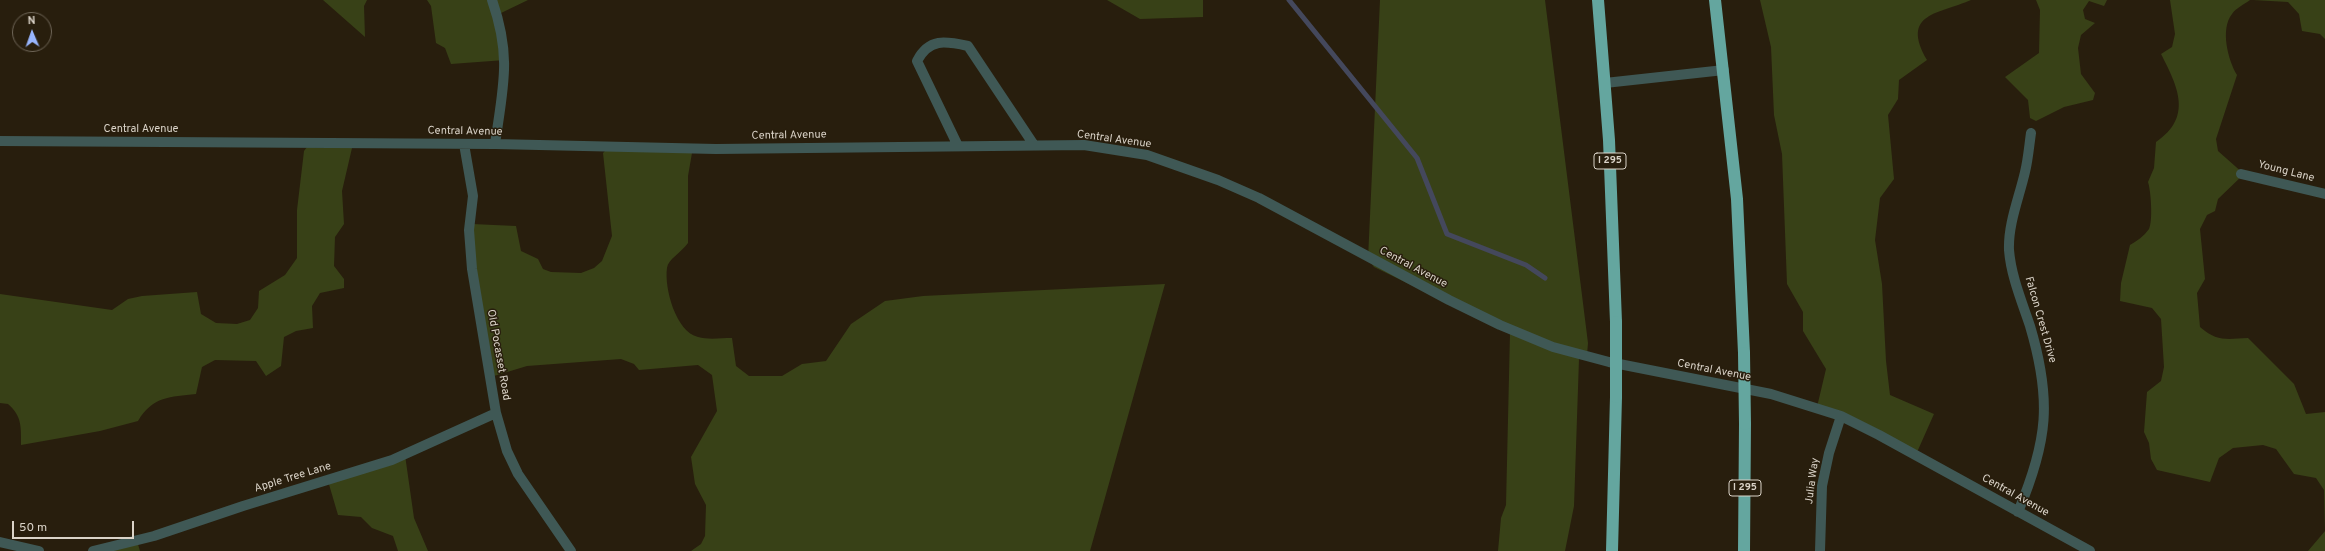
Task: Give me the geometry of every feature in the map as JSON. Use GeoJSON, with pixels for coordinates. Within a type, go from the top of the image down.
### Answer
{"type":"FeatureCollection","features":[{"type":"Feature","properties":{"kind":"highway","name":"I 295"},"geometry":{"type":"LineString","coordinates":[[1598,0],[1605,83],[1611,188],[1616,322],[1616,397],[1612,551]]}},
{"type":"Feature","properties":{"kind":"highway","name":"I 295"},"geometry":{"type":"LineString","coordinates":[[1716,0],[1737,199],[1744,353],[1744,551]]}},
{"type":"Feature","properties":{"kind":"street"},"geometry":{"type":"LineString","coordinates":[[492,0],[499,21],[506,65],[504,93],[494,144]]}},
{"type":"Feature","properties":{"kind":"street"},"geometry":{"type":"LineString","coordinates":[[958,146],[917,61],[922,52],[929,45],[947,41],[968,46],[1034,145]]}},
{"type":"Feature","properties":{"kind":"street"},"geometry":{"type":"LineString","coordinates":[[1605,83],[1724,70]]}},
{"type":"Feature","properties":{"kind":"street","name":"Falcon Crest Drive"},"geometry":{"type":"LineString","coordinates":[[2018,512],[2033,472],[2042,437],[2045,406],[2041,365],[2015,278],[2009,250],[2012,223],[2025,172],[2031,134]]}},
{"type":"Feature","properties":{"kind":"street","name":"Central Avenue"},"geometry":{"type":"LineString","coordinates":[[0,141],[494,144],[716,150],[1084,145],[1147,155],[1177,164],[1259,198],[1449,300],[1500,325],[1553,347],[1609,362],[1771,394],[1841,416],[1879,435],[2090,551]]}},
{"type":"Feature","properties":{"kind":"street","name":"Old Pocasset Road"},"geometry":{"type":"LineString","coordinates":[[464,144],[473,196],[470,230],[472,269],[496,413],[507,451],[518,474],[571,551]]}},
{"type":"Feature","properties":{"kind":"street","name":"Young Lane"},"geometry":{"type":"LineString","coordinates":[[2241,174],[2325,194]]}},
{"type":"Feature","properties":{"kind":"street","name":"Apple Tree Lane"},"geometry":{"type":"LineString","coordinates":[[93,551],[154,536],[243,506],[392,460],[496,413]]}},
{"type":"Feature","properties":{"kind":"street","name":"Julia Way"},"geometry":{"type":"LineString","coordinates":[[1820,551],[1822,486],[1829,453],[1841,416]]}},
{"type":"Feature","properties":{"kind":"street"},"geometry":{"type":"LineString","coordinates":[[0,542],[39,551]]}},
{"type":"Feature","properties":{"kind":"green space"},"geometry":{"type":"Polygon","coordinates":[[[323,0],[367,0],[364,6],[365,37],[323,0]]]}},
{"type":"Feature","properties":{"kind":"green space"},"geometry":{"type":"Polygon","coordinates":[[[427,0],[528,0],[499,14],[505,60],[451,64],[445,48],[436,43],[431,6],[427,0]]]}},
{"type":"Feature","properties":{"kind":"green space"},"geometry":{"type":"Polygon","coordinates":[[[1107,0],[1203,0],[1203,17],[1140,19],[1107,0]]]}},
{"type":"Feature","properties":{"kind":"green space"},"geometry":{"type":"Polygon","coordinates":[[[1380,0],[1545,0],[1588,343],[1587,355],[1579,359],[1574,506],[1565,551],[1498,551],[1501,518],[1506,505],[1510,333],[1374,267],[1368,259],[1380,0]]]}},
{"type":"Feature","properties":{"kind":"green space"},"geometry":{"type":"Polygon","coordinates":[[[1760,0],[1971,0],[1936,13],[1927,18],[1921,24],[1918,33],[1920,45],[1927,60],[1899,80],[1898,99],[1888,115],[1894,179],[1880,198],[1875,240],[1882,284],[1886,361],[1890,395],[1934,414],[1914,459],[1863,431],[1821,413],[1817,407],[1826,369],[1803,331],[1803,312],[1787,284],[1782,154],[1774,115],[1771,47],[1760,0]]]}},
{"type":"Feature","properties":{"kind":"green space"},"geometry":{"type":"Polygon","coordinates":[[[2036,0],[2107,0],[2104,6],[2089,1],[2083,10],[2085,19],[2095,23],[2081,35],[2078,48],[2081,74],[2095,93],[2093,100],[2064,107],[2036,121],[2030,118],[2028,100],[2005,77],[2039,53],[2040,10],[2036,0]]]}},
{"type":"Feature","properties":{"kind":"green space"},"geometry":{"type":"Polygon","coordinates":[[[2170,0],[2250,0],[2232,14],[2228,20],[2226,28],[2228,53],[2237,75],[2216,139],[2218,151],[2244,174],[2218,199],[2215,211],[2207,215],[2200,229],[2205,279],[2197,293],[2200,327],[2206,332],[2217,337],[2228,339],[2248,338],[2294,384],[2306,414],[2325,412],[2325,531],[2324,490],[2316,478],[2294,474],[2276,449],[2263,445],[2233,448],[2219,458],[2210,482],[2157,470],[2151,459],[2149,443],[2144,432],[2147,392],[2161,381],[2164,367],[2161,319],[2152,308],[2120,301],[2121,283],[2130,245],[2145,234],[2150,225],[2151,206],[2148,182],[2154,168],[2156,142],[2168,132],[2175,122],[2178,112],[2179,101],[2177,90],[2173,78],[2161,54],[2172,47],[2175,34],[2170,0]]]}},
{"type":"Feature","properties":{"kind":"green space"},"geometry":{"type":"Polygon","coordinates":[[[2253,0],[2325,0],[2325,39],[2320,34],[2302,31],[2299,14],[2288,2],[2253,0]]]}},
{"type":"Feature","properties":{"kind":"green space"},"geometry":{"type":"Polygon","coordinates":[[[307,147],[352,148],[342,191],[344,224],[335,237],[334,266],[344,279],[344,288],[320,293],[312,306],[313,328],[296,331],[284,337],[281,366],[266,376],[256,361],[215,360],[202,367],[196,394],[170,397],[156,402],[138,421],[100,431],[21,445],[21,427],[16,413],[8,404],[0,403],[0,294],[112,310],[128,299],[142,296],[197,292],[201,314],[216,323],[237,324],[250,320],[258,308],[259,291],[285,275],[297,258],[297,210],[304,151],[307,147]]]}},
{"type":"Feature","properties":{"kind":"green space"},"geometry":{"type":"Polygon","coordinates":[[[606,150],[692,153],[688,176],[688,243],[668,265],[667,287],[673,308],[683,327],[698,337],[715,339],[732,338],[736,366],[749,376],[782,376],[802,364],[826,361],[851,324],[885,301],[923,296],[1165,284],[1090,551],[691,551],[701,544],[705,536],[706,505],[695,484],[691,457],[717,411],[712,375],[698,365],[639,370],[634,364],[621,359],[527,366],[494,376],[476,282],[472,224],[516,226],[521,251],[538,259],[543,269],[551,272],[581,273],[594,268],[602,261],[612,236],[603,153],[606,150]]]}},
{"type":"Feature","properties":{"kind":"green space"},"geometry":{"type":"Polygon","coordinates":[[[405,455],[414,518],[428,551],[398,551],[393,536],[372,528],[361,517],[338,515],[328,481],[405,455]]]}},
{"type":"Feature","properties":{"kind":"green space"},"geometry":{"type":"Polygon","coordinates":[[[2325,531],[2325,551],[2308,551],[2325,531]]]}},
{"type":"Feature","properties":{"kind":"green space"},"geometry":{"type":"Polygon","coordinates":[[[137,541],[140,551],[89,551],[137,541]]]}},
{"type":"Feature","properties":{"kind":"waterway"},"geometry":{"type":"LineString","coordinates":[[1289,0],[1417,158],[1447,234],[1526,265],[1545,278]]}}]}
